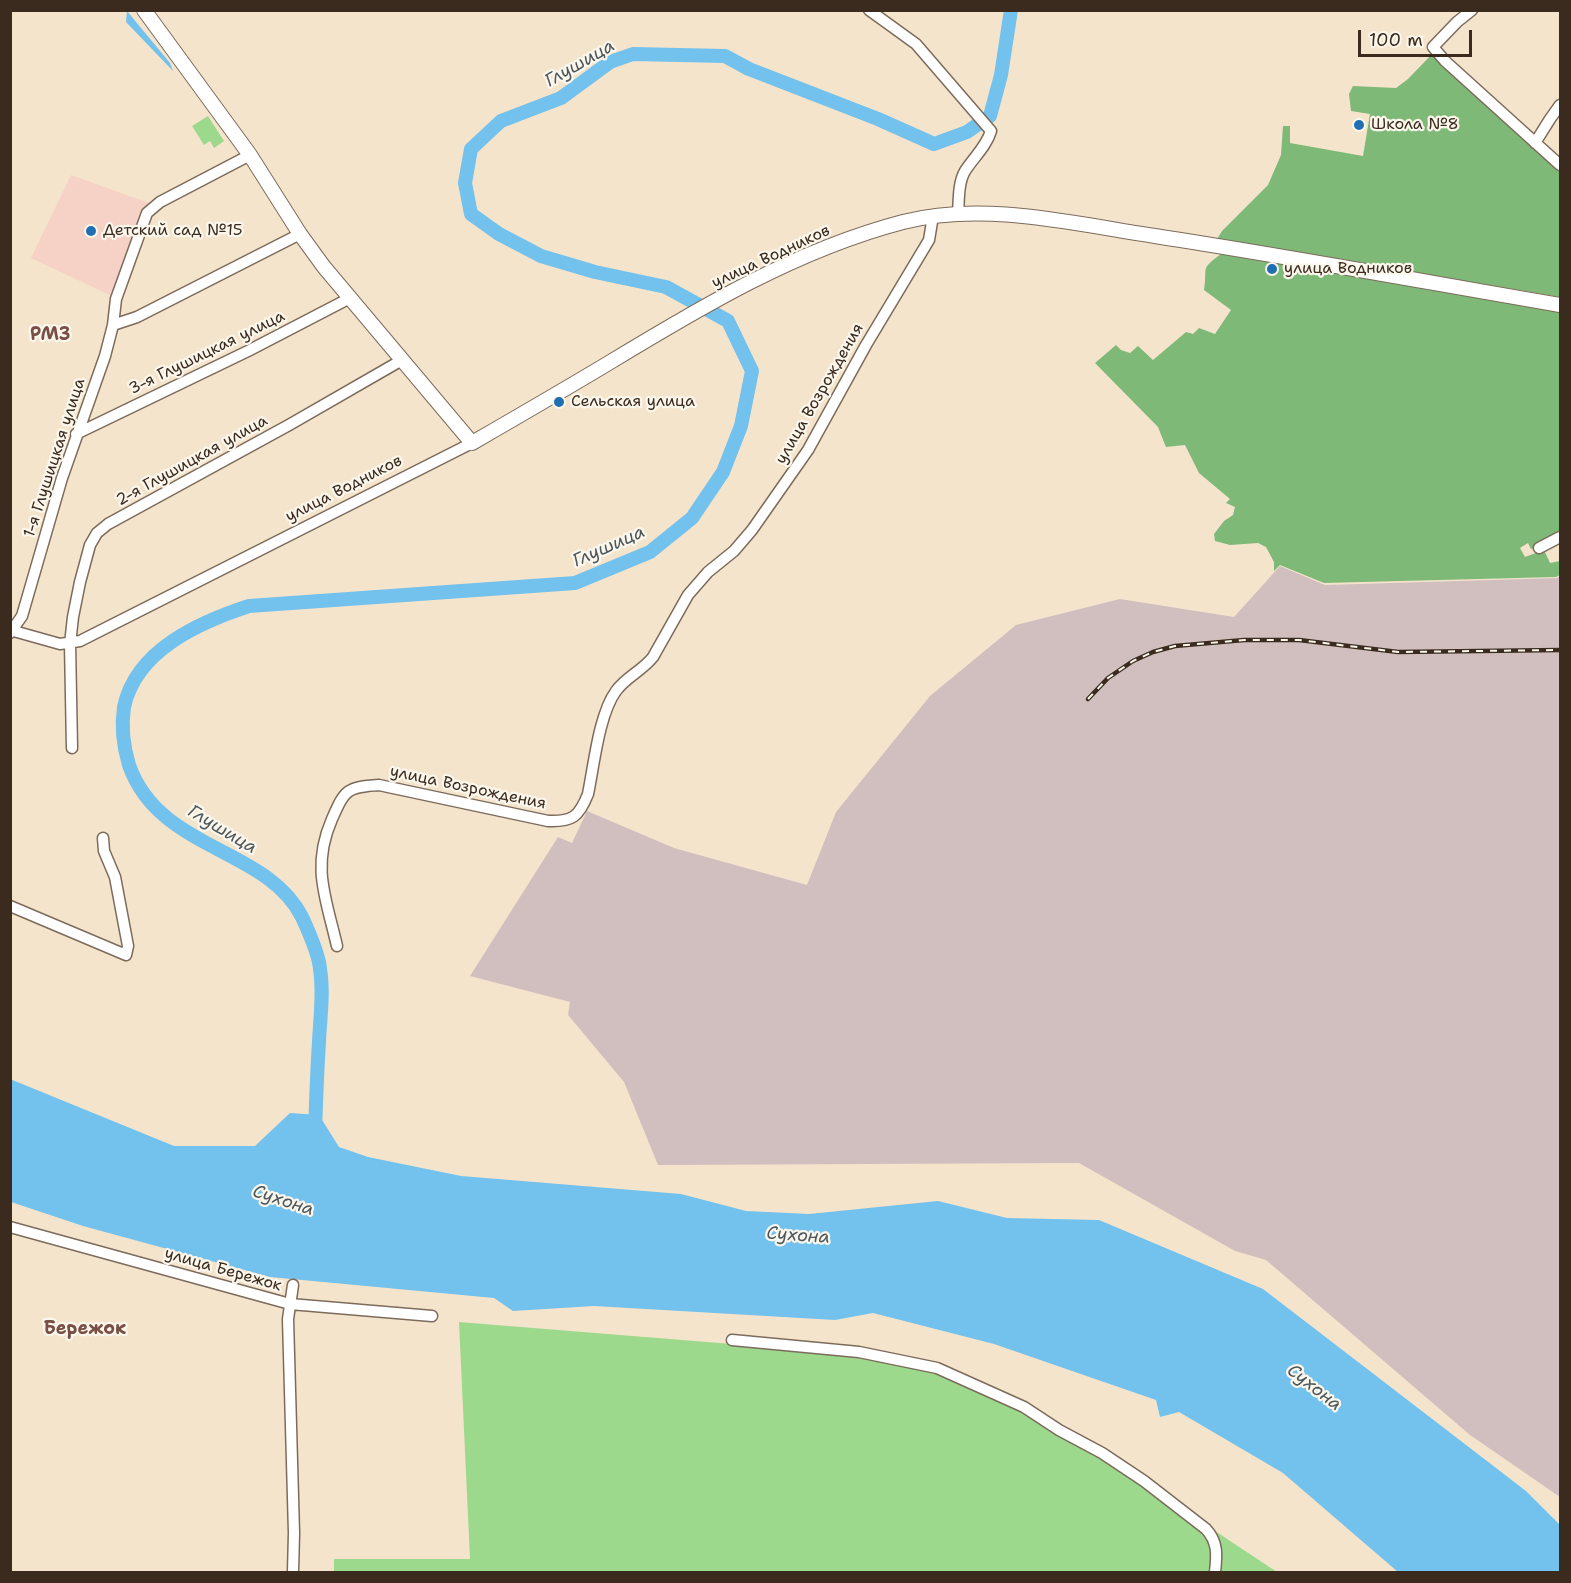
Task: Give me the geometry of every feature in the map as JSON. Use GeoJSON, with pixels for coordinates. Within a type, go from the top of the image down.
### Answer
{"type":"FeatureCollection","features":[{"type":"Feature","properties":{"kind":"main road"},"geometry":{"type":"LineString","coordinates":[[144,10],[250,155],[300,234],[350,298],[472,443]]}},
{"type":"Feature","properties":{"kind":"main road","name":"улица Водников"},"geometry":{"type":"LineString","coordinates":[[472,443],[675,323],[790,262],[841,242],[903,222],[933,216],[1014,215],[1198,243],[1560,305]]}},
{"type":"Feature","properties":{"kind":"street"},"geometry":{"type":"LineString","coordinates":[[869,10],[916,44],[991,131],[987,142],[964,173],[958,214]]}},
{"type":"Feature","properties":{"kind":"street"},"geometry":{"type":"LineString","coordinates":[[1472,10],[1433,47],[1444,61],[1560,165]]}},
{"type":"Feature","properties":{"kind":"street"},"geometry":{"type":"LineString","coordinates":[[1535,143],[1560,105]]}},
{"type":"Feature","properties":{"kind":"street","name":"1-я Глушицкая улица"},"geometry":{"type":"LineString","coordinates":[[11,631],[22,616],[76,434],[91,399],[113,325],[116,299],[147,213],[160,202],[250,155]]}},
{"type":"Feature","properties":{"kind":"street","name":"улица Возрождения"},"geometry":{"type":"LineString","coordinates":[[338,946],[322,885],[321,855],[324,837],[338,806],[344,794],[351,789],[379,785],[548,821],[567,821],[578,813],[588,794],[609,702],[622,684],[646,666],[688,595],[708,572],[734,551],[752,530],[808,450],[866,345],[929,240],[933,216]]}},
{"type":"Feature","properties":{"kind":"street"},"geometry":{"type":"LineString","coordinates":[[113,325],[169,302],[300,234]]}},
{"type":"Feature","properties":{"kind":"street","name":"3-я Глушицкая улица"},"geometry":{"type":"LineString","coordinates":[[76,434],[248,351],[350,298]]}},
{"type":"Feature","properties":{"kind":"street","name":"2-я Глушицкая улица"},"geometry":{"type":"LineString","coordinates":[[70,644],[80,582],[90,545],[101,528],[402,360]]}},
{"type":"Feature","properties":{"kind":"street","name":"улица Водников"},"geometry":{"type":"LineString","coordinates":[[70,644],[91,636],[472,443]]}},
{"type":"Feature","properties":{"kind":"street"},"geometry":{"type":"LineString","coordinates":[[1539,548],[1560,537]]}},
{"type":"Feature","properties":{"kind":"street"},"geometry":{"type":"LineString","coordinates":[[11,631],[52,643],[70,644],[72,748]]}},
{"type":"Feature","properties":{"kind":"street"},"geometry":{"type":"LineString","coordinates":[[10,906],[126,955],[128,946],[115,877],[104,851],[103,838]]}},
{"type":"Feature","properties":{"kind":"street","name":"улица Бережок"},"geometry":{"type":"LineString","coordinates":[[10,1227],[290,1304],[432,1316]]}},
{"type":"Feature","properties":{"kind":"street"},"geometry":{"type":"LineString","coordinates":[[293,1285],[288,1318],[293,1572]]}},
{"type":"Feature","properties":{"kind":"street"},"geometry":{"type":"LineString","coordinates":[[732,1340],[859,1352],[938,1368],[1024,1407],[1144,1481],[1206,1529],[1214,1538],[1217,1552],[1215,1572]]}},
{"type":"Feature","properties":{"kind":"shaded area","name":"Детский сад №15"},"geometry":{"type":"Polygon","coordinates":[[[71,175],[149,203],[114,297],[31,258],[71,175]]]}},
{"type":"Feature","properties":{"kind":"shaded area"},"geometry":{"type":"Polygon","coordinates":[[[1280,566],[1325,585],[1557,578],[1560,576],[1560,1497],[1470,1435],[1266,1260],[1235,1251],[1079,1163],[658,1165],[624,1082],[568,1015],[570,1002],[470,976],[558,837],[572,843],[587,811],[674,848],[807,885],[836,812],[930,696],[1016,625],[1120,599],[1234,617],[1280,566]]]}},
{"type":"Feature","properties":{"kind":"green space"},"geometry":{"type":"Polygon","coordinates":[[[1434,52],[1560,169],[1560,297],[1217,239],[1222,231],[1268,185],[1281,155],[1283,126],[1290,126],[1290,143],[1363,156],[1370,114],[1351,111],[1349,94],[1353,86],[1396,88],[1434,52]]]}},
{"type":"Feature","properties":{"kind":"green space"},"geometry":{"type":"Polygon","coordinates":[[[208,116],[224,141],[214,148],[210,141],[204,145],[192,126],[208,116]]]}},
{"type":"Feature","properties":{"kind":"green space"},"geometry":{"type":"Polygon","coordinates":[[[1221,254],[1560,311],[1560,535],[1531,549],[1528,543],[1520,548],[1525,557],[1544,550],[1550,563],[1560,561],[1560,575],[1556,577],[1324,583],[1280,565],[1274,571],[1274,562],[1266,547],[1258,543],[1230,545],[1215,541],[1214,534],[1224,521],[1233,515],[1235,507],[1226,503],[1230,499],[1199,473],[1185,445],[1166,447],[1158,427],[1095,363],[1116,345],[1121,350],[1130,353],[1138,346],[1153,360],[1186,332],[1193,334],[1199,328],[1215,334],[1231,310],[1204,290],[1207,266],[1221,254]]]}},
{"type":"Feature","properties":{"kind":"green space"},"geometry":{"type":"Polygon","coordinates":[[[459,1322],[856,1354],[928,1368],[1013,1407],[1123,1470],[1277,1572],[334,1572],[334,1559],[470,1559],[459,1322]]]}},
{"type":"Feature","properties":{"kind":"water"},"geometry":{"type":"Polygon","coordinates":[[[127,11],[170,63],[173,71],[126,22],[127,11]]]}},
{"type":"Feature","properties":{"kind":"water","name":"Сухона"},"geometry":{"type":"Polygon","coordinates":[[[10,1079],[174,1146],[255,1146],[290,1113],[319,1115],[339,1147],[368,1157],[461,1176],[681,1194],[746,1211],[809,1214],[938,1201],[1007,1218],[1099,1220],[1263,1289],[1526,1491],[1560,1525],[1560,1572],[1398,1572],[1283,1473],[1179,1412],[1160,1417],[1156,1400],[994,1344],[873,1313],[835,1320],[594,1306],[513,1311],[494,1298],[270,1277],[83,1226],[11,1202],[10,1079]]]}},
{"type":"Feature","properties":{"kind":"waterway","name":"Глушица"},"geometry":{"type":"LineString","coordinates":[[315,1133],[322,987],[319,963],[310,935],[302,917],[286,894],[264,876],[188,832],[164,815],[144,793],[129,765],[123,736],[124,707],[131,687],[142,669],[156,654],[191,630],[249,606],[575,583],[650,552],[692,518],[723,472],[741,426],[752,371],[728,321],[666,287],[595,272],[541,256],[499,234],[471,214],[465,183],[471,149],[501,121],[561,98],[610,62],[633,54],[725,56],[749,69],[878,119],[934,144],[967,132],[990,116],[1001,75],[1011,10]]}},
{"type":"Feature","properties":{"kind":"railway"},"geometry":{"type":"LineString","coordinates":[[1088,699],[1108,678],[1133,661],[1175,646],[1244,640],[1299,640],[1398,652],[1560,650]]}},
{"type":"Feature","properties":{"kind":"place","name":"Школа №8"},"geometry":{"type":"Point","coordinates":[1359,125]}},
{"type":"Feature","properties":{"kind":"place","name":"Детский сад №15"},"geometry":{"type":"Point","coordinates":[91,231]}},
{"type":"Feature","properties":{"kind":"place","name":"улица Водников"},"geometry":{"type":"Point","coordinates":[1272,269]}},
{"type":"Feature","properties":{"kind":"place","name":"Сельская улица"},"geometry":{"type":"Point","coordinates":[559,402]}},
{"type":"Feature","properties":{"kind":"district","name":"РМЗ"},"geometry":{"type":"Point","coordinates":[50,335]}},
{"type":"Feature","properties":{"kind":"district","name":"Бережок"},"geometry":{"type":"Point","coordinates":[85,1329]}}]}
